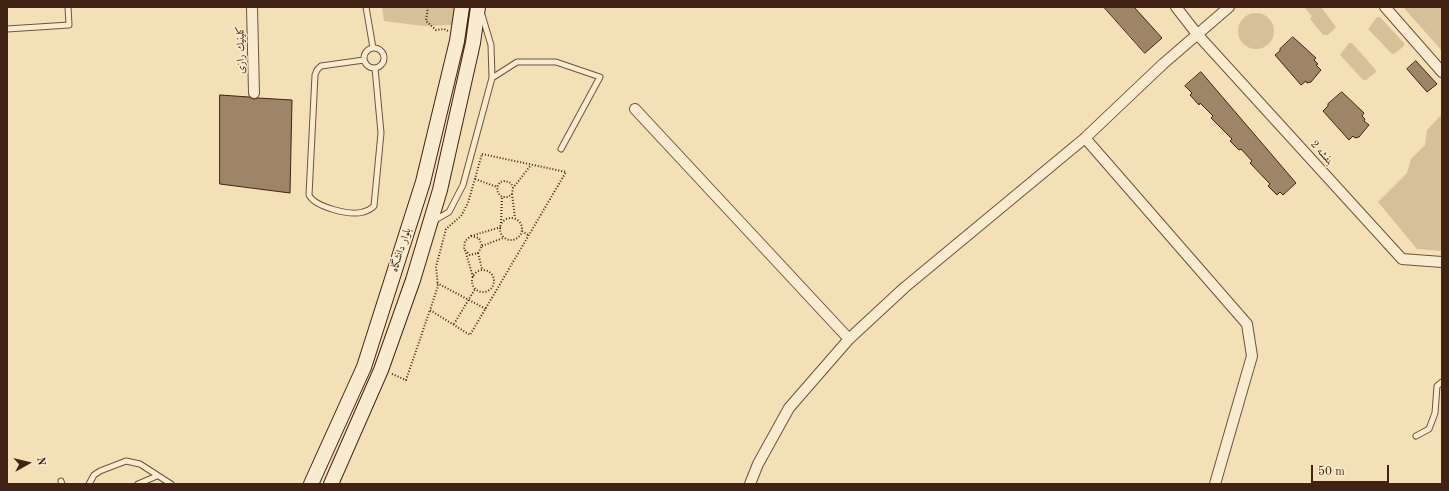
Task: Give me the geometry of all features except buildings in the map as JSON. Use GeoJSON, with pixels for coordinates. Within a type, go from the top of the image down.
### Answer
{"type":"FeatureCollection","features":[{"type":"Feature","properties":{"kind":"main road","name":"بلوار دانشگاه"},"geometry":{"type":"LineString","coordinates":[[311,484],[364,367],[423,182],[457,37],[462,7]]}},
{"type":"Feature","properties":{"kind":"main road","name":"بلوار دانشگاه"},"geometry":{"type":"LineString","coordinates":[[331,484],[381,370],[440,190],[468,66],[479,7]]}},
{"type":"Feature","properties":{"kind":"street","name":"كلينيك رازی"},"geometry":{"type":"LineString","coordinates":[[252,7],[254,93]]}},
{"type":"Feature","properties":{"kind":"street","name":"بنفشه 2"},"geometry":{"type":"LineString","coordinates":[[1176,7],[1197,34],[1402,259],[1442,262]]}},
{"type":"Feature","properties":{"kind":"street"},"geometry":{"type":"LineString","coordinates":[[750,484],[758,464],[790,408],[849,339],[904,288],[1085,138],[1197,34],[1229,7]]}},
{"type":"Feature","properties":{"kind":"street"},"geometry":{"type":"LineString","coordinates":[[1385,7],[1442,72]]}},
{"type":"Feature","properties":{"kind":"street"},"geometry":{"type":"LineString","coordinates":[[635,109],[849,339]]}},
{"type":"Feature","properties":{"kind":"street"},"geometry":{"type":"LineString","coordinates":[[1085,138],[1247,324],[1252,356],[1215,484]]}},
{"type":"Feature","properties":{"kind":"lane"},"geometry":{"type":"LineString","coordinates":[[7,29],[69,25],[68,7]]}},
{"type":"Feature","properties":{"kind":"lane"},"geometry":{"type":"LineString","coordinates":[[366,7],[373,48]]}},
{"type":"Feature","properties":{"kind":"lane"},"geometry":{"type":"LineString","coordinates":[[430,222],[449,212],[463,185],[492,78],[491,45],[479,7]]}},
{"type":"Feature","properties":{"kind":"lane"},"geometry":{"type":"LineString","coordinates":[[373,48],[380,50],[384,56],[383,63],[375,68],[368,66],[364,60],[366,52],[373,48]]}},
{"type":"Feature","properties":{"kind":"lane"},"geometry":{"type":"LineString","coordinates":[[364,60],[321,66],[317,70],[314,80],[309,195],[318,204],[353,214],[364,212],[374,206],[382,133],[375,68]]}},
{"type":"Feature","properties":{"kind":"lane"},"geometry":{"type":"LineString","coordinates":[[492,78],[517,62],[556,62],[600,77],[561,150]]}},
{"type":"Feature","properties":{"kind":"lane"},"geometry":{"type":"LineString","coordinates":[[1416,436],[1429,428],[1435,414],[1437,386],[1442,382]]}},
{"type":"Feature","properties":{"kind":"lane"},"geometry":{"type":"LineString","coordinates":[[89,484],[94,474],[100,470],[126,461],[133,461],[140,464],[171,484]]}},
{"type":"Feature","properties":{"kind":"lane"},"geometry":{"type":"LineString","coordinates":[[138,484],[157,476]]}},
{"type":"Feature","properties":{"kind":"path"},"geometry":{"type":"LineString","coordinates":[[428,7],[426,21],[436,30],[444,29],[457,37]]}},
{"type":"Feature","properties":{"kind":"path"},"geometry":{"type":"LineString","coordinates":[[381,370],[406,380],[430,310],[437,283],[436,267],[446,229],[461,216],[468,203],[482,154],[566,172],[470,335],[430,310]]}},
{"type":"Feature","properties":{"kind":"path"},"geometry":{"type":"LineString","coordinates":[[514,218],[513,188],[531,165]]}},
{"type":"Feature","properties":{"kind":"path"},"geometry":{"type":"LineString","coordinates":[[465,177],[497,187]]}},
{"type":"Feature","properties":{"kind":"path"},"geometry":{"type":"LineString","coordinates":[[503,238],[500,231],[502,197],[498,193],[497,187],[500,182],[505,181],[511,183],[513,188]]}},
{"type":"Feature","properties":{"kind":"path"},"geometry":{"type":"LineString","coordinates":[[502,197],[508,197],[512,194]]}},
{"type":"Feature","properties":{"kind":"path"},"geometry":{"type":"LineString","coordinates":[[501,223],[507,218],[514,218],[520,223],[522,231],[528,235]]}},
{"type":"Feature","properties":{"kind":"path"},"geometry":{"type":"LineString","coordinates":[[473,277],[474,273],[482,269],[490,272],[494,280],[492,288],[484,292],[476,289],[472,282],[473,277],[464,249],[465,241],[472,236],[500,227]]}},
{"type":"Feature","properties":{"kind":"path"},"geometry":{"type":"LineString","coordinates":[[482,269],[478,253],[482,246],[503,238],[511,240],[518,238],[522,231]]}},
{"type":"Feature","properties":{"kind":"path"},"geometry":{"type":"LineString","coordinates":[[472,236],[479,238],[482,246]]}},
{"type":"Feature","properties":{"kind":"path"},"geometry":{"type":"LineString","coordinates":[[464,249],[470,255],[478,253]]}},
{"type":"Feature","properties":{"kind":"path"},"geometry":{"type":"LineString","coordinates":[[437,283],[486,309]]}},
{"type":"Feature","properties":{"kind":"path"},"geometry":{"type":"LineString","coordinates":[[492,288],[495,292]]}},
{"type":"Feature","properties":{"kind":"path"},"geometry":{"type":"LineString","coordinates":[[454,324],[476,289]]}},
{"type":"Feature","properties":{"kind":"shaded area"},"geometry":{"type":"Polygon","coordinates":[[[382,7],[455,7],[454,25],[423,26],[384,21],[382,7]]]}},
{"type":"Feature","properties":{"kind":"shaded area"},"geometry":{"type":"Polygon","coordinates":[[[1304,7],[1321,7],[1336,27],[1328,35],[1323,35],[1310,19],[1312,16],[1304,7]]]}},
{"type":"Feature","properties":{"kind":"shaded area"},"geometry":{"type":"Polygon","coordinates":[[[1403,7],[1442,7],[1442,51],[1403,7]]]}},
{"type":"Feature","properties":{"kind":"shaded area"},"geometry":{"type":"Polygon","coordinates":[[[1260,13],[1269,18],[1273,24],[1273,38],[1269,44],[1260,49],[1252,49],[1243,44],[1239,38],[1238,27],[1243,18],[1249,14],[1260,13]]]}},
{"type":"Feature","properties":{"kind":"shaded area"},"geometry":{"type":"Polygon","coordinates":[[[1377,17],[1380,17],[1404,43],[1404,46],[1394,54],[1392,54],[1368,29],[1377,17]]]}},
{"type":"Feature","properties":{"kind":"shaded area"},"geometry":{"type":"Polygon","coordinates":[[[1349,43],[1352,43],[1375,69],[1376,72],[1366,80],[1363,80],[1340,55],[1349,43]]]}},
{"type":"Feature","properties":{"kind":"shaded area"},"geometry":{"type":"Polygon","coordinates":[[[1442,114],[1442,251],[1417,249],[1378,202],[1407,173],[1411,159],[1425,145],[1427,130],[1442,114]]]}}]}
